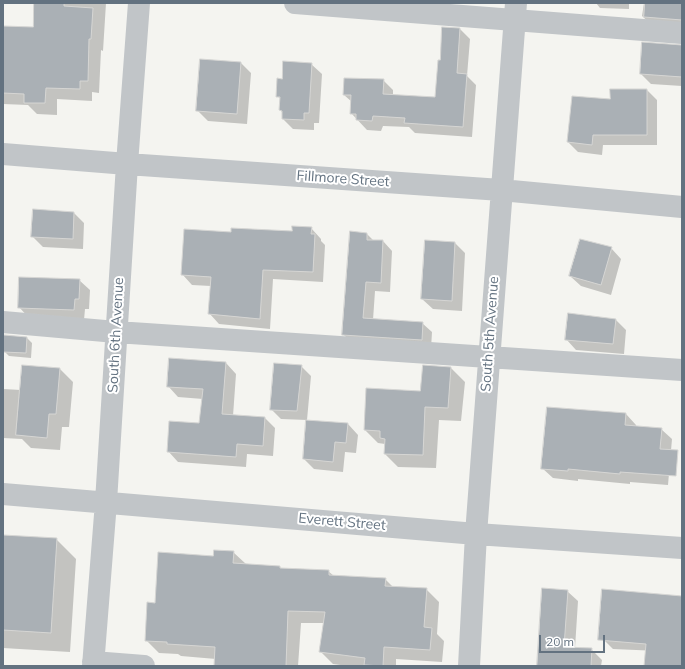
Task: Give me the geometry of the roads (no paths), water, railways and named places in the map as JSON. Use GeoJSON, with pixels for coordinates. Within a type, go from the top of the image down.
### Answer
{"type":"FeatureCollection","features":[{"type":"Feature","properties":{"kind":"street","name":"South 6th Avenue"},"geometry":{"type":"LineString","coordinates":[[93,664],[106,502],[127,164],[139,3]]}},
{"type":"Feature","properties":{"kind":"street"},"geometry":{"type":"LineString","coordinates":[[295,3],[515,11],[682,33]]}},
{"type":"Feature","properties":{"kind":"street","name":"South 5th Avenue"},"geometry":{"type":"LineString","coordinates":[[469,666],[476,534],[515,11]]}},
{"type":"Feature","properties":{"kind":"street","name":"Fillmore Street"},"geometry":{"type":"LineString","coordinates":[[3,154],[501,190],[682,207]]}},
{"type":"Feature","properties":{"kind":"street"},"geometry":{"type":"LineString","coordinates":[[3,322],[116,332],[682,370]]}},
{"type":"Feature","properties":{"kind":"street","name":"Everett Street"},"geometry":{"type":"LineString","coordinates":[[3,494],[476,534],[682,548]]}},
{"type":"Feature","properties":{"kind":"street"},"geometry":{"type":"LineString","coordinates":[[93,664],[144,666]]}}]}
